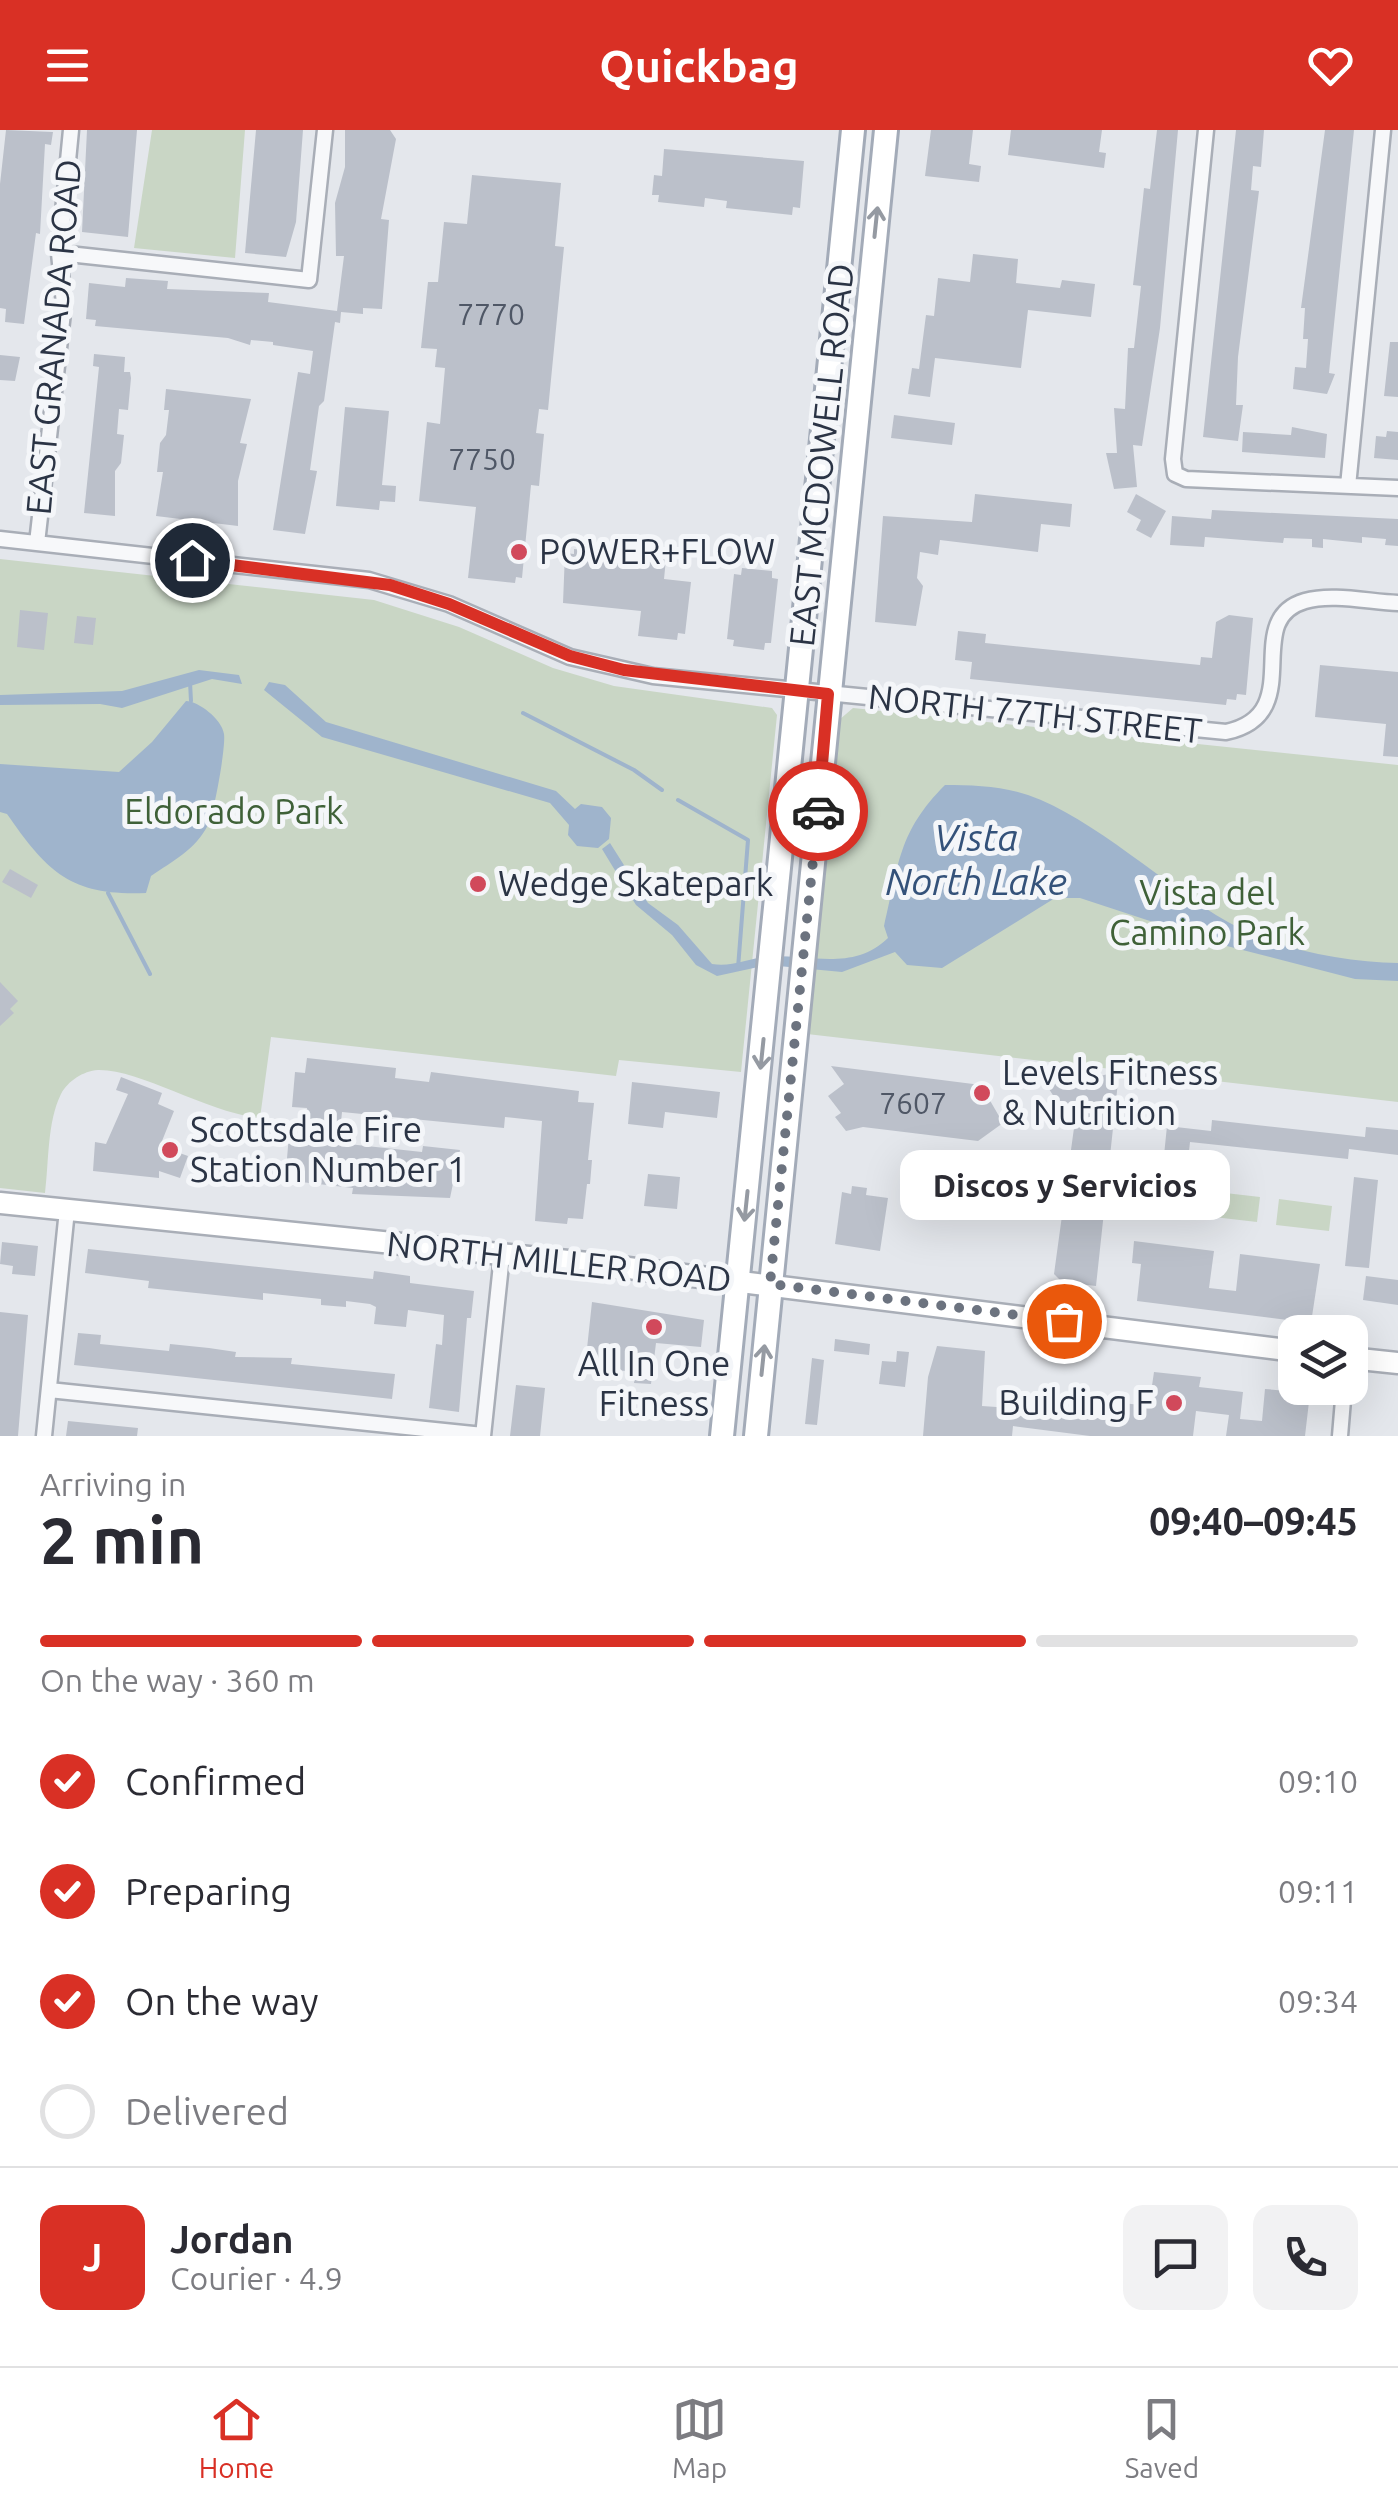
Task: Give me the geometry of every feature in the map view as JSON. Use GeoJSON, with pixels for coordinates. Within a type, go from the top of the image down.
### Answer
{"type":"FeatureCollection","features":[{"type":"Feature","properties":{"kind":"main road","name":"EAST MCDOWELL ROAD"},"geometry":{"type":"LineString","coordinates":[[722,1436],[853,130]]}},
{"type":"Feature","properties":{"kind":"main road","name":"EAST MCDOWELL ROAD"},"geometry":{"type":"LineString","coordinates":[[756,1436],[886,130]]}},
{"type":"Feature","properties":{"kind":"street","name":"EAST GRANADA ROAD"},"geometry":{"type":"LineString","coordinates":[[37,544],[64,304],[59,253],[71,130]]}},
{"type":"Feature","properties":{"kind":"street"},"geometry":{"type":"LineString","coordinates":[[59,253],[309,280],[326,130]]}},
{"type":"Feature","properties":{"kind":"street"},"geometry":{"type":"LineString","coordinates":[[1206,130],[1173,460],[1175,474],[1186,479],[1398,488]]}},
{"type":"Feature","properties":{"kind":"street"},"geometry":{"type":"LineString","coordinates":[[1348,486],[1383,130]]}},
{"type":"Feature","properties":{"kind":"street","name":"NORTH 77TH STREET"},"geometry":{"type":"LineString","coordinates":[[0,539],[370,580],[449,604],[570,656],[652,676],[1226,732],[1254,721],[1267,706],[1274,638],[1285,612],[1310,599],[1398,603]]}},
{"type":"Feature","properties":{"kind":"street","name":"NORTH MILLER ROAD"},"geometry":{"type":"LineString","coordinates":[[0,1203],[770,1284],[1278,1349]]}},
{"type":"Feature","properties":{"kind":"street"},"geometry":{"type":"LineString","coordinates":[[44,1436],[67,1210]]}},
{"type":"Feature","properties":{"kind":"street"},"geometry":{"type":"LineString","coordinates":[[49,1390],[483,1436],[502,1255]]}},
{"type":"Feature","properties":{"kind":"street"},"geometry":{"type":"LineString","coordinates":[[1368,1360],[1398,1363]]}},
{"type":"Feature","properties":{"kind":"street"},"geometry":{"type":"LineString","coordinates":[[1340,1436],[1343,1405]]}},
{"type":"Feature","properties":{"kind":"green space"},"geometry":{"type":"Polygon","coordinates":[[[152,130],[245,130],[235,258],[134,248],[152,130]]]}},
{"type":"Feature","properties":{"kind":"green space","name":"Eldorado Park"},"geometry":{"type":"Polygon","coordinates":[[[0,559],[374,600],[459,627],[553,668],[614,686],[772,708],[777,715],[741,1072],[619,1060],[616,1076],[271,1037],[260,1118],[219,1108],[134,1076],[92,1071],[68,1085],[56,1105],[45,1193],[0,1188],[0,559]]]}},
{"type":"Feature","properties":{"kind":"green space","name":"Vista del Camino Park"},"geometry":{"type":"Polygon","coordinates":[[[853,708],[1398,765],[1398,1102],[807,1034],[839,720],[853,708]]]}},
{"type":"Feature","properties":{"kind":"green space"},"geometry":{"type":"Polygon","coordinates":[[[1208,1191],[1260,1197],[1257,1222],[1205,1216],[1208,1191]]]}},
{"type":"Feature","properties":{"kind":"green space"},"geometry":{"type":"Polygon","coordinates":[[[1279,1199],[1332,1206],[1329,1231],[1276,1225],[1279,1199]]]}},
{"type":"Feature","properties":{"kind":"water"},"geometry":{"type":"Polygon","coordinates":[[[199,670],[239,675],[242,684],[212,679],[122,708],[100,704],[0,705],[0,695],[122,691],[199,670]]]}},
{"type":"Feature","properties":{"kind":"water"},"geometry":{"type":"Polygon","coordinates":[[[269,682],[285,685],[326,722],[556,791],[575,809],[581,804],[602,807],[611,818],[609,839],[598,848],[577,846],[568,835],[569,825],[550,803],[322,737],[264,690],[269,682]]]}},
{"type":"Feature","properties":{"kind":"water"},"geometry":{"type":"Polygon","coordinates":[[[186,701],[209,712],[224,734],[216,795],[203,834],[151,876],[146,893],[98,890],[64,877],[35,852],[7,814],[0,812],[0,764],[119,772],[152,742],[186,701]]]}},
{"type":"Feature","properties":{"kind":"water","name":"Vista North Lake"},"geometry":{"type":"Polygon","coordinates":[[[945,785],[1028,795],[1078,819],[1228,922],[1267,940],[1311,952],[1398,963],[1398,981],[1355,979],[1223,945],[1080,898],[1055,898],[942,968],[907,965],[895,952],[842,972],[768,965],[717,976],[696,965],[672,935],[636,905],[602,849],[610,843],[648,903],[678,925],[712,964],[774,956],[848,958],[875,948],[888,938],[884,926],[902,850],[918,818],[945,785]]]}},
{"type":"Feature","properties":{"kind":"building"},"geometry":{"type":"Polygon","coordinates":[[[6,130],[53,132],[51,145],[45,144],[40,234],[36,233],[24,324],[5,322],[6,309],[0,308],[0,184],[6,130]]]}},
{"type":"Feature","properties":{"kind":"building"},"geometry":{"type":"Polygon","coordinates":[[[87,130],[137,130],[128,237],[82,232],[87,130]]]}},
{"type":"Feature","properties":{"kind":"building"},"geometry":{"type":"Polygon","coordinates":[[[256,130],[303,130],[296,222],[286,257],[245,253],[256,130]]]}},
{"type":"Feature","properties":{"kind":"building"},"geometry":{"type":"Polygon","coordinates":[[[345,130],[390,130],[396,139],[381,219],[389,220],[382,309],[363,308],[363,314],[341,312],[340,323],[335,322],[324,401],[319,406],[310,470],[317,471],[305,534],[273,530],[298,372],[310,374],[313,351],[273,342],[251,340],[250,345],[228,338],[95,326],[96,320],[86,319],[89,283],[125,287],[126,278],[168,281],[167,289],[269,293],[268,302],[337,311],[344,256],[336,256],[335,203],[345,167],[345,130]]]}},
{"type":"Feature","properties":{"kind":"building"},"geometry":{"type":"Polygon","coordinates":[[[931,130],[973,130],[969,164],[981,166],[979,182],[925,176],[931,130]]]}},
{"type":"Feature","properties":{"kind":"building"},"geometry":{"type":"Polygon","coordinates":[[[1011,130],[1102,130],[1099,152],[1106,153],[1104,168],[1008,155],[1011,130]]]}},
{"type":"Feature","properties":{"kind":"building"},"geometry":{"type":"Polygon","coordinates":[[[1157,130],[1178,130],[1160,328],[1142,446],[1133,445],[1137,487],[1114,489],[1106,453],[1117,453],[1114,408],[1125,409],[1128,348],[1134,348],[1141,286],[1133,285],[1144,188],[1150,189],[1157,130]]]}},
{"type":"Feature","properties":{"kind":"building"},"geometry":{"type":"Polygon","coordinates":[[[1236,130],[1264,130],[1261,167],[1253,166],[1251,190],[1259,191],[1238,357],[1236,405],[1243,405],[1238,441],[1203,437],[1236,130]]]}},
{"type":"Feature","properties":{"kind":"building"},"geometry":{"type":"Polygon","coordinates":[[[1325,130],[1354,130],[1329,373],[1335,374],[1327,394],[1293,389],[1295,367],[1306,368],[1308,339],[1303,339],[1305,308],[1301,308],[1325,130]]]}},
{"type":"Feature","properties":{"kind":"building"},"geometry":{"type":"Polygon","coordinates":[[[664,149],[804,161],[800,208],[793,207],[792,215],[726,208],[727,201],[705,198],[704,207],[658,202],[659,195],[652,195],[654,175],[662,176],[664,149]]]}},
{"type":"Feature","properties":{"kind":"building"},"geometry":{"type":"Polygon","coordinates":[[[472,175],[561,183],[555,246],[564,247],[548,410],[539,409],[536,433],[544,434],[539,486],[531,485],[522,578],[516,577],[515,583],[468,578],[476,507],[419,501],[427,422],[440,424],[445,368],[435,367],[437,349],[421,348],[428,282],[438,282],[444,222],[467,224],[472,175]]]}},
{"type":"Feature","properties":{"kind":"building"},"geometry":{"type":"Polygon","coordinates":[[[973,254],[1018,259],[1016,283],[1060,288],[1062,280],[1095,284],[1091,317],[1028,310],[1021,368],[935,358],[930,397],[908,394],[912,368],[919,369],[926,315],[934,316],[938,278],[970,282],[973,254]]]}},
{"type":"Feature","properties":{"kind":"building"},"geometry":{"type":"Polygon","coordinates":[[[1390,342],[1398,342],[1398,397],[1384,396],[1390,342]]]}},
{"type":"Feature","properties":{"kind":"building"},"geometry":{"type":"Polygon","coordinates":[[[94,354],[125,357],[124,372],[130,372],[131,378],[128,410],[119,409],[117,434],[124,435],[121,463],[115,471],[115,516],[84,513],[99,367],[93,366],[94,354]]]}},
{"type":"Feature","properties":{"kind":"building"},"geometry":{"type":"Polygon","coordinates":[[[0,355],[20,357],[15,381],[0,380],[0,355]]]}},
{"type":"Feature","properties":{"kind":"building"},"geometry":{"type":"Polygon","coordinates":[[[166,389],[251,399],[240,443],[247,444],[238,481],[238,526],[156,516],[163,472],[157,472],[160,443],[166,435],[169,410],[164,410],[166,389]]]}},
{"type":"Feature","properties":{"kind":"building"},"geometry":{"type":"Polygon","coordinates":[[[345,407],[389,411],[382,485],[396,486],[395,502],[380,501],[379,510],[336,506],[345,407]]]}},
{"type":"Feature","properties":{"kind":"building"},"geometry":{"type":"Polygon","coordinates":[[[894,415],[955,423],[952,445],[891,438],[894,415]]]}},
{"type":"Feature","properties":{"kind":"building"},"geometry":{"type":"Polygon","coordinates":[[[1292,427],[1327,434],[1325,458],[1242,452],[1243,432],[1291,435],[1292,427]]]}},
{"type":"Feature","properties":{"kind":"building"},"geometry":{"type":"Polygon","coordinates":[[[1387,431],[1398,432],[1398,460],[1374,458],[1376,436],[1386,437],[1387,431]]]}},
{"type":"Feature","properties":{"kind":"building"},"geometry":{"type":"Polygon","coordinates":[[[975,494],[1072,504],[1070,527],[1041,524],[1038,552],[940,540],[938,555],[920,552],[917,578],[923,586],[916,626],[875,622],[883,516],[972,522],[975,494]]]}},
{"type":"Feature","properties":{"kind":"building"},"geometry":{"type":"Polygon","coordinates":[[[1136,494],[1166,511],[1151,538],[1136,530],[1141,520],[1127,512],[1136,494]]]}},
{"type":"Feature","properties":{"kind":"building"},"geometry":{"type":"Polygon","coordinates":[[[1212,510],[1398,519],[1398,546],[1385,545],[1386,539],[1362,537],[1362,543],[1323,539],[1323,548],[1312,547],[1312,539],[1284,538],[1283,543],[1205,537],[1204,547],[1170,545],[1172,516],[1211,519],[1212,510]]]}},
{"type":"Feature","properties":{"kind":"building"},"geometry":{"type":"Polygon","coordinates":[[[574,549],[666,559],[664,579],[691,582],[685,634],[678,633],[677,640],[638,636],[641,611],[563,603],[565,553],[574,554],[574,549]]]}},
{"type":"Feature","properties":{"kind":"building"},"geometry":{"type":"Polygon","coordinates":[[[742,568],[772,571],[772,578],[778,579],[771,643],[765,643],[764,650],[733,646],[734,640],[727,639],[734,574],[741,575],[742,568]]]}},
{"type":"Feature","properties":{"kind":"building"},"geometry":{"type":"Polygon","coordinates":[[[20,610],[48,613],[44,650],[17,647],[20,610]]]}},
{"type":"Feature","properties":{"kind":"building"},"geometry":{"type":"Polygon","coordinates":[[[1229,615],[1253,618],[1246,695],[1227,699],[1226,705],[970,679],[972,662],[955,660],[958,631],[986,634],[985,643],[1200,665],[1201,657],[1212,658],[1216,622],[1229,615]]]}},
{"type":"Feature","properties":{"kind":"building"},"geometry":{"type":"Polygon","coordinates":[[[77,616],[96,618],[93,645],[74,643],[77,616]]]}},
{"type":"Feature","properties":{"kind":"building"},"geometry":{"type":"Polygon","coordinates":[[[1320,665],[1398,672],[1398,757],[1383,756],[1386,724],[1315,717],[1320,665]]]}},
{"type":"Feature","properties":{"kind":"building"},"geometry":{"type":"Polygon","coordinates":[[[10,869],[38,885],[31,898],[2,882],[10,869]]]}},
{"type":"Feature","properties":{"kind":"building"},"geometry":{"type":"Polygon","coordinates":[[[0,982],[18,1001],[10,1009],[14,1013],[0,1026],[0,982]]]}},
{"type":"Feature","properties":{"kind":"building"},"geometry":{"type":"Polygon","coordinates":[[[307,1058],[396,1068],[395,1078],[429,1082],[431,1072],[579,1091],[578,1102],[594,1103],[588,1160],[592,1160],[590,1184],[583,1219],[568,1218],[567,1224],[535,1221],[542,1121],[505,1117],[504,1128],[342,1112],[339,1143],[422,1152],[423,1146],[460,1150],[450,1198],[352,1194],[353,1188],[301,1182],[302,1172],[286,1170],[289,1135],[304,1137],[307,1108],[292,1107],[295,1072],[305,1073],[307,1058]]]}},
{"type":"Feature","properties":{"kind":"building"},"geometry":{"type":"Polygon","coordinates":[[[1052,1065],[1056,1070],[1063,1066],[1067,1071],[1079,1065],[1086,1075],[1092,1071],[1096,1077],[1112,1073],[1118,1082],[1096,1286],[1062,1282],[1054,1274],[1074,1128],[1040,1075],[1052,1065]]]}},
{"type":"Feature","properties":{"kind":"building"},"geometry":{"type":"Polygon","coordinates":[[[831,1066],[981,1085],[1003,1123],[978,1141],[863,1127],[846,1131],[835,1117],[841,1113],[828,1096],[844,1084],[831,1066]]]}},
{"type":"Feature","properties":{"kind":"building"},"geometry":{"type":"Polygon","coordinates":[[[121,1077],[162,1093],[158,1104],[174,1111],[160,1146],[188,1156],[180,1178],[159,1171],[159,1178],[93,1171],[95,1142],[106,1144],[128,1094],[116,1090],[121,1077]]]}},
{"type":"Feature","properties":{"kind":"building"},"geometry":{"type":"Polygon","coordinates":[[[632,1082],[720,1092],[717,1118],[665,1112],[663,1128],[628,1124],[632,1082]]]}},
{"type":"Feature","properties":{"kind":"building"},"geometry":{"type":"Polygon","coordinates":[[[1212,1120],[1365,1137],[1366,1127],[1398,1130],[1398,1155],[1349,1149],[1348,1159],[1190,1142],[1183,1206],[1159,1204],[1167,1126],[1211,1131],[1212,1120]]]}},
{"type":"Feature","properties":{"kind":"building"},"geometry":{"type":"Polygon","coordinates":[[[648,1174],[680,1177],[677,1209],[644,1206],[648,1174]]]}},
{"type":"Feature","properties":{"kind":"building"},"geometry":{"type":"Polygon","coordinates":[[[1354,1177],[1378,1180],[1369,1268],[1345,1266],[1354,1177]]]}},
{"type":"Feature","properties":{"kind":"building"},"geometry":{"type":"Polygon","coordinates":[[[852,1186],[867,1188],[866,1195],[888,1198],[880,1251],[835,1244],[842,1192],[851,1194],[852,1186]]]}},
{"type":"Feature","properties":{"kind":"building"},"geometry":{"type":"Polygon","coordinates":[[[1134,1241],[1214,1251],[1209,1288],[1236,1291],[1240,1254],[1320,1264],[1312,1315],[1278,1315],[1278,1319],[1137,1301],[1141,1264],[1132,1263],[1134,1241]]]}},
{"type":"Feature","properties":{"kind":"building"},"geometry":{"type":"Polygon","coordinates":[[[2,1242],[38,1246],[35,1276],[12,1274],[13,1266],[0,1264],[2,1242]]]}},
{"type":"Feature","properties":{"kind":"building"},"geometry":{"type":"Polygon","coordinates":[[[88,1249],[373,1279],[374,1271],[410,1276],[410,1283],[474,1291],[471,1318],[467,1318],[459,1412],[429,1408],[436,1344],[442,1345],[444,1315],[408,1310],[406,1327],[374,1324],[376,1307],[370,1304],[346,1301],[346,1307],[321,1305],[321,1299],[263,1293],[263,1300],[148,1288],[149,1281],[85,1273],[88,1249]]]}},
{"type":"Feature","properties":{"kind":"building"},"geometry":{"type":"Polygon","coordinates":[[[1366,1276],[1398,1280],[1398,1305],[1363,1300],[1366,1276]]]}},
{"type":"Feature","properties":{"kind":"building"},"geometry":{"type":"Polygon","coordinates":[[[592,1302],[704,1320],[701,1347],[656,1343],[651,1384],[634,1383],[636,1372],[585,1367],[592,1302]]]}},
{"type":"Feature","properties":{"kind":"building"},"geometry":{"type":"Polygon","coordinates":[[[0,1312],[28,1315],[18,1436],[0,1436],[0,1312]]]}},
{"type":"Feature","properties":{"kind":"building"},"geometry":{"type":"Polygon","coordinates":[[[78,1333],[101,1335],[100,1344],[169,1351],[170,1344],[236,1352],[235,1357],[292,1358],[291,1364],[395,1374],[392,1399],[74,1365],[78,1333]]]}},
{"type":"Feature","properties":{"kind":"building"},"geometry":{"type":"Polygon","coordinates":[[[835,1339],[870,1344],[869,1355],[834,1351],[835,1339]]]}},
{"type":"Feature","properties":{"kind":"building"},"geometry":{"type":"Polygon","coordinates":[[[937,1346],[985,1351],[982,1406],[1093,1414],[1093,1409],[1104,1410],[1105,1401],[1149,1406],[1154,1372],[1201,1377],[1199,1387],[1243,1392],[1240,1419],[1262,1421],[1265,1389],[1278,1390],[1278,1405],[1309,1405],[1305,1436],[1226,1436],[1229,1415],[1196,1411],[1193,1436],[1090,1436],[1013,1426],[1012,1436],[923,1436],[928,1377],[937,1346]]]}},
{"type":"Feature","properties":{"kind":"building"},"geometry":{"type":"Polygon","coordinates":[[[897,1351],[909,1352],[905,1387],[879,1384],[882,1361],[896,1362],[897,1351]]]}},
{"type":"Feature","properties":{"kind":"building"},"geometry":{"type":"Polygon","coordinates":[[[812,1358],[824,1360],[817,1425],[805,1424],[812,1358]]]}},
{"type":"Feature","properties":{"kind":"building"},"geometry":{"type":"Polygon","coordinates":[[[516,1385],[545,1388],[540,1436],[510,1436],[516,1385]]]}},
{"type":"Feature","properties":{"kind":"building"},"geometry":{"type":"Polygon","coordinates":[[[68,1421],[138,1428],[137,1436],[66,1436],[68,1421]]]}},
{"type":"Feature","properties":{"kind":"waterway"},"geometry":{"type":"LineString","coordinates":[[190,682],[191,701]]}},
{"type":"Feature","properties":{"kind":"waterway"},"geometry":{"type":"LineString","coordinates":[[523,713],[634,770],[662,790]]}},
{"type":"Feature","properties":{"kind":"waterway"},"geometry":{"type":"LineString","coordinates":[[678,800],[748,840],[738,968]]}},
{"type":"Feature","properties":{"kind":"waterway"},"geometry":{"type":"LineString","coordinates":[[108,893],[150,974]]}},
{"type":"Feature","properties":{"kind":"way so far"},"geometry":{"type":"LineString","coordinates":[[818,811],[770,1284],[1064,1321]]}},
{"type":"Feature","properties":{"kind":"place","name":"POWER+FLOW"},"geometry":{"type":"Point","coordinates":[519,552]}},
{"type":"Feature","properties":{"kind":"place","name":"Wedge Skatepark"},"geometry":{"type":"Point","coordinates":[478,884]}},
{"type":"Feature","properties":{"kind":"place","name":"Levels Fitness & Nutrition"},"geometry":{"type":"Point","coordinates":[982,1093]}},
{"type":"Feature","properties":{"kind":"place","name":"Scottsdale Fire Station Number 1"},"geometry":{"type":"Point","coordinates":[170,1150]}},
{"type":"Feature","properties":{"kind":"place","name":"Discos y Servicios"},"geometry":{"type":"Point","coordinates":[1064,1321]}},
{"type":"Feature","properties":{"kind":"place","name":"All In One Fitness"},"geometry":{"type":"Point","coordinates":[654,1327]}},
{"type":"Feature","properties":{"kind":"place","name":"Building F"},"geometry":{"type":"Point","coordinates":[1174,1403]}},
{"type":"Feature","properties":{"kind":"route"},"geometry":{"type":"LineString","coordinates":[[192,560],[322,573],[390,585],[449,604],[570,656],[652,676],[828,694],[818,811]]}}]}
